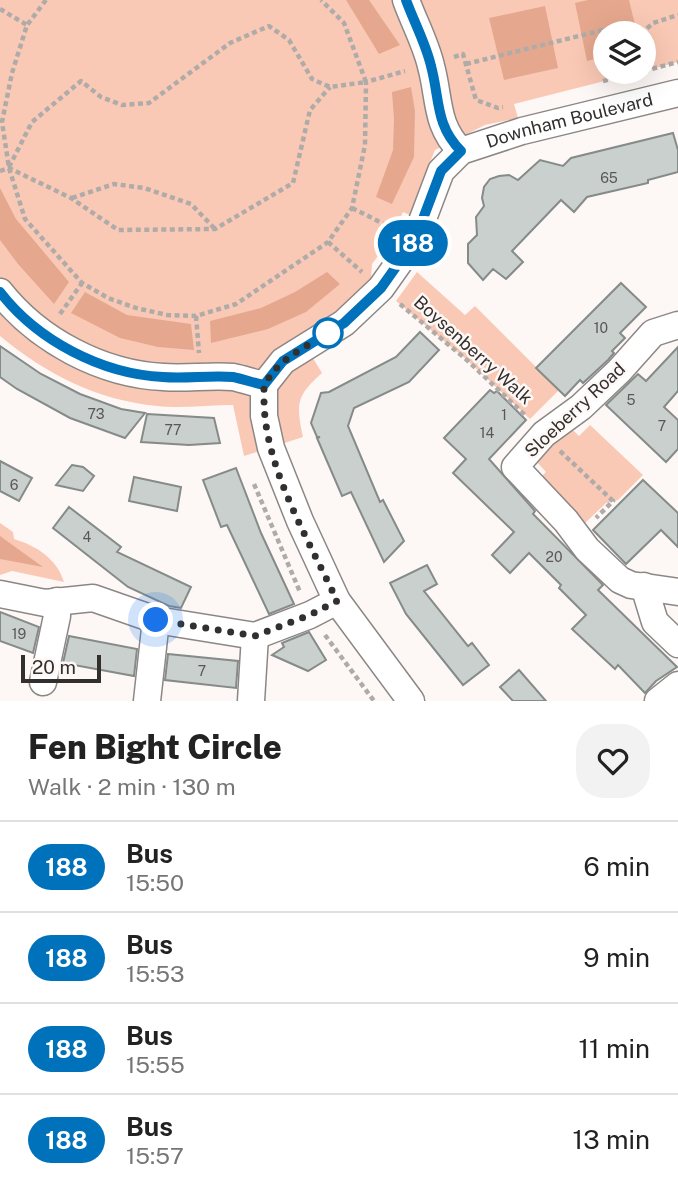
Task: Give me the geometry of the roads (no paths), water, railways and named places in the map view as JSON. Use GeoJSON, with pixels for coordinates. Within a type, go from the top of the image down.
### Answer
{"type":"FeatureCollection","features":[{"type":"Feature","properties":{"kind":"street"},"geometry":{"type":"LineString","coordinates":[[406,0],[431,65],[441,120],[448,138],[461,151],[441,171],[415,240],[381,288],[344,323],[283,361],[264,385],[264,416],[271,449],[288,495],[337,601],[411,701]]}},
{"type":"Feature","properties":{"kind":"street","name":"Downham Boulevard"},"geometry":{"type":"LineString","coordinates":[[461,151],[522,131],[678,93]]}},
{"type":"Feature","properties":{"kind":"street"},"geometry":{"type":"LineString","coordinates":[[0,292],[46,336],[80,355],[117,369],[160,377],[233,377],[264,385]]}},
{"type":"Feature","properties":{"kind":"street","name":"Sloeberry Road"},"geometry":{"type":"LineString","coordinates":[[678,325],[653,333],[619,371],[581,407],[544,434],[515,467],[587,549],[620,580],[631,585],[678,592]]}},
{"type":"Feature","properties":{"kind":"street"},"geometry":{"type":"LineString","coordinates":[[644,586],[655,622],[678,644]]}},
{"type":"Feature","properties":{"kind":"street"},"geometry":{"type":"LineString","coordinates":[[0,594],[45,603],[93,598],[156,620],[255,636],[310,615],[337,601]]}},
{"type":"Feature","properties":{"kind":"street"},"geometry":{"type":"LineString","coordinates":[[43,682],[57,616],[57,601]]}},
{"type":"Feature","properties":{"kind":"street"},"geometry":{"type":"LineString","coordinates":[[147,701],[156,620]]}},
{"type":"Feature","properties":{"kind":"street"},"geometry":{"type":"LineString","coordinates":[[251,701],[255,636]]}},
{"type":"Feature","properties":{"kind":"street"},"geometry":{"type":"LineString","coordinates":[[658,701],[678,685]]}}]}
